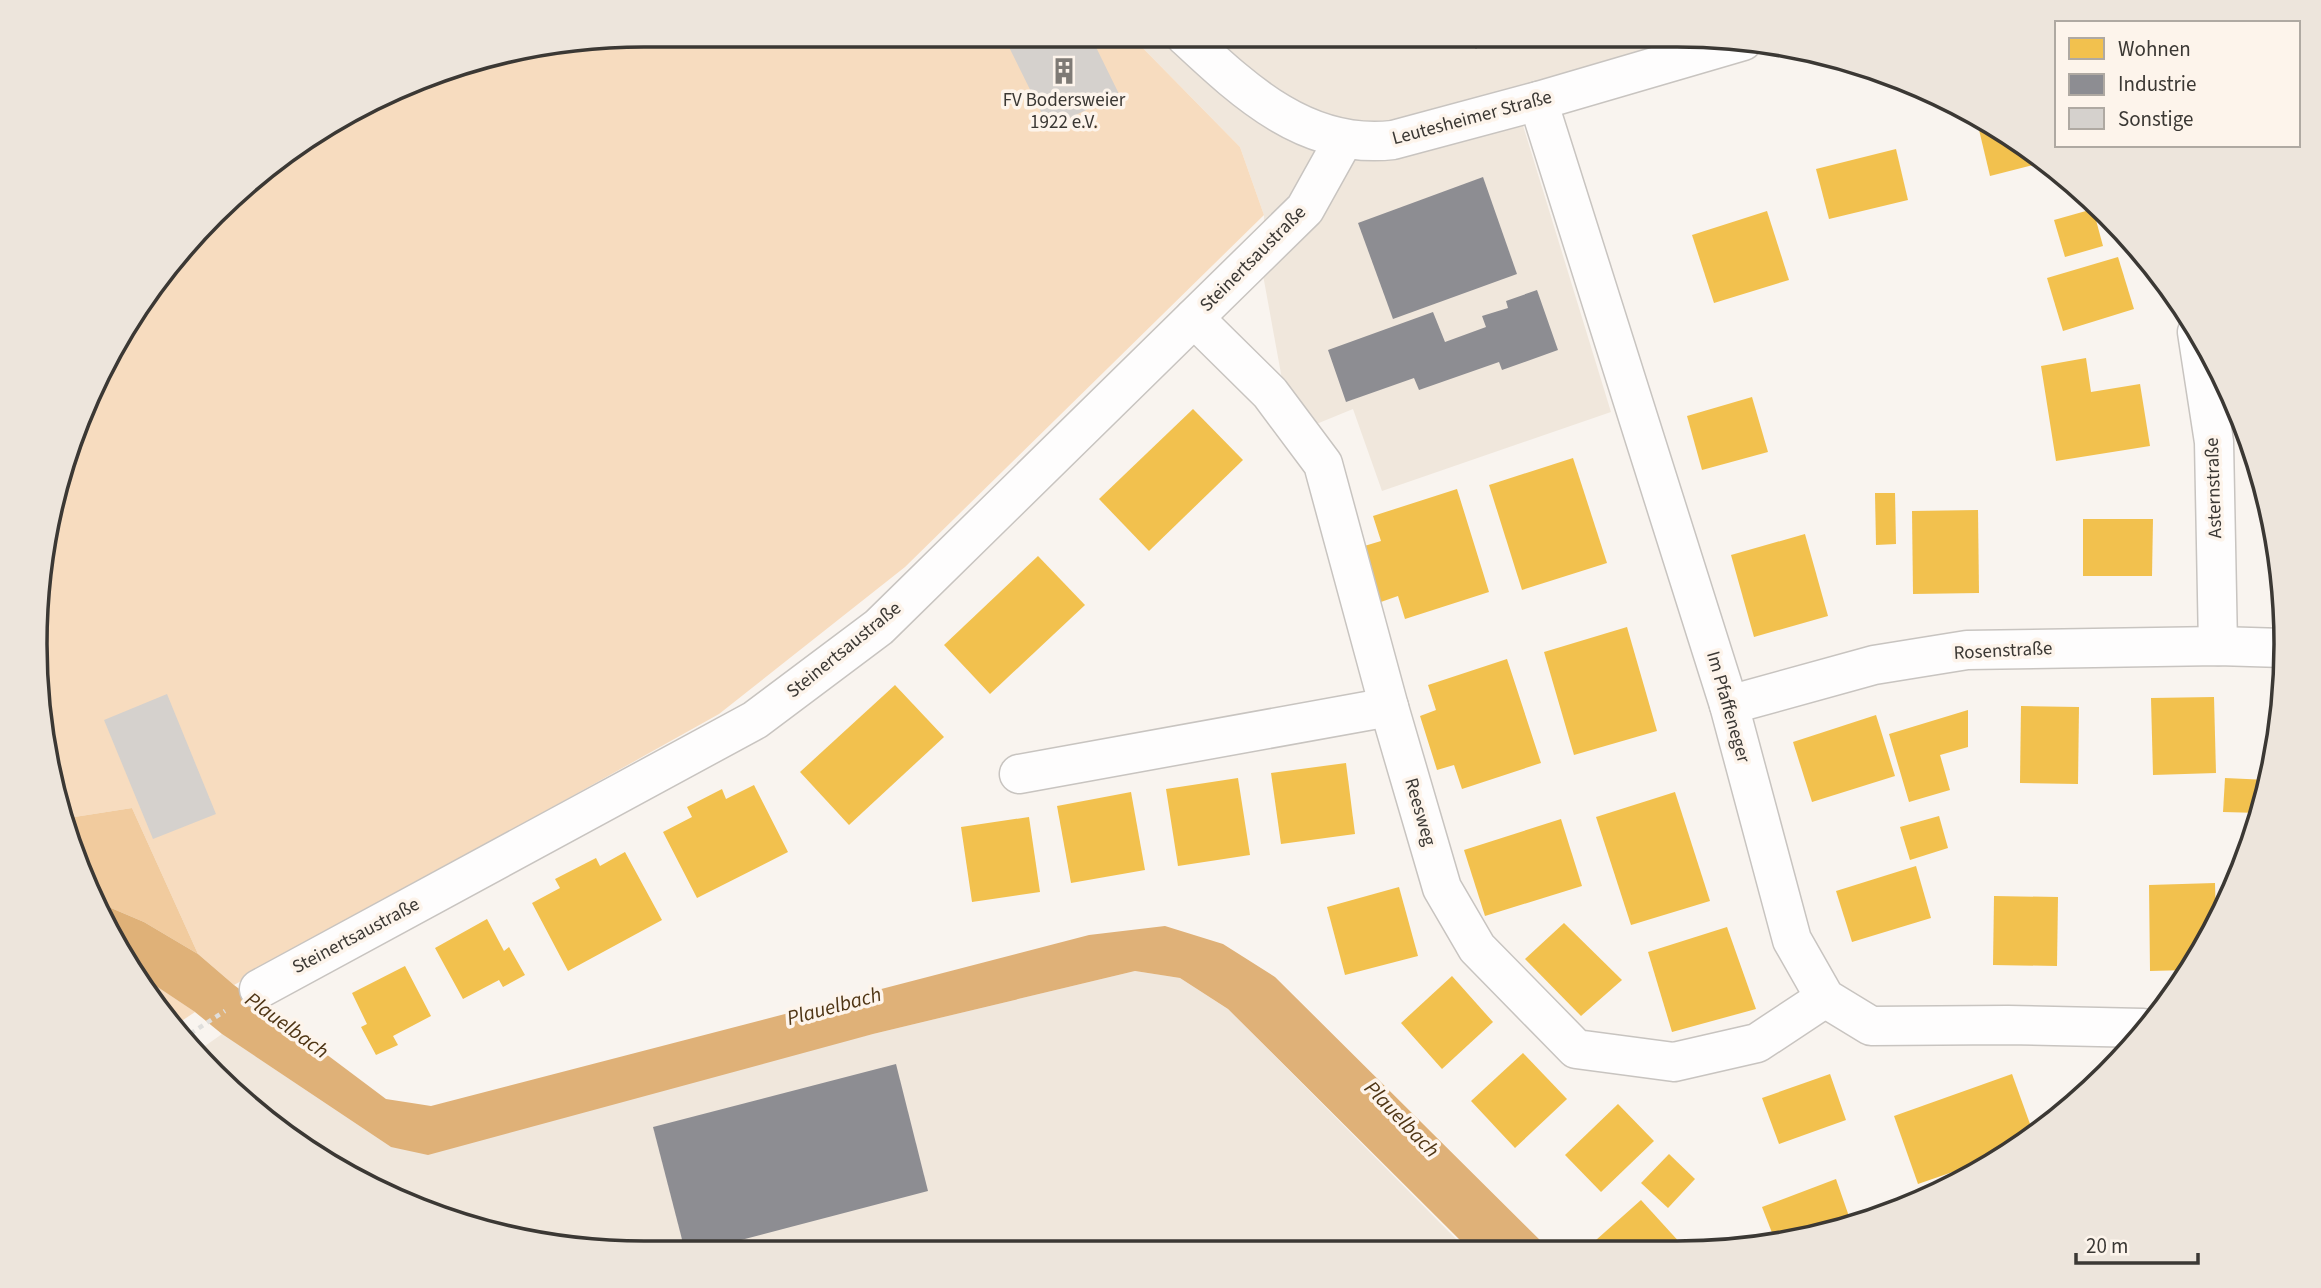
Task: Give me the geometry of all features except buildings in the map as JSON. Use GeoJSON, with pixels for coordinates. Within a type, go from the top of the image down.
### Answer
{"type":"FeatureCollection","features":[{"type":"Feature","properties":{"kind":"street","name":"Leutesheimer Straße"},"geometry":{"type":"LineString","coordinates":[[1197,47],[1242,88],[1278,113],[1318,132],[1370,143],[1393,140],[1538,102],[1716,49]]}},
{"type":"Feature","properties":{"kind":"street","name":"Im Pfaffeneger"},"geometry":{"type":"LineString","coordinates":[[1538,102],[1729,705],[1792,940],[1825,998],[1871,1026],[2133,1028]]}},
{"type":"Feature","properties":{"kind":"street","name":"Steinertsaustraße"},"geometry":{"type":"LineString","coordinates":[[259,989],[755,720],[880,627],[1305,209],[1344,139]]}},
{"type":"Feature","properties":{"kind":"street","name":"Reesweg"},"geometry":{"type":"LineString","coordinates":[[1194,318],[1270,393],[1323,464],[1389,708],[1442,888],[1477,948],[1576,1049],[1674,1062],[1757,1043],[1825,998]]}},
{"type":"Feature","properties":{"kind":"street","name":"Asternstraße"},"geometry":{"type":"LineString","coordinates":[[2201,360],[2214,442],[2218,646]]}},
{"type":"Feature","properties":{"kind":"street","name":"Rosenstraße"},"geometry":{"type":"LineString","coordinates":[[1729,705],[1874,666],[1967,650],[2218,646],[2274,648]]}},
{"type":"Feature","properties":{"kind":"street"},"geometry":{"type":"LineString","coordinates":[[1019,774],[1389,708]]}},
{"type":"Feature","properties":{"kind":"path"},"geometry":{"type":"LineString","coordinates":[[191,1033],[198,1028]]}},
{"type":"Feature","properties":{"kind":"shaded area"},"geometry":{"type":"Polygon","coordinates":[[[644,47],[1142,47],[1240,147],[1264,215],[905,567],[719,714],[234,985],[198,954],[132,808],[74,817],[52,722],[47,644],[52,566],[79,452],[109,380],[127,346],[148,312],[195,251],[251,195],[312,148],[346,127],[380,109],[452,79],[566,52],[644,47]]]}},
{"type":"Feature","properties":{"kind":"shaded area"},"geometry":{"type":"Polygon","coordinates":[[[1142,47],[1684,47],[1517,106],[1611,412],[1382,491],[1353,409],[1292,434],[1263,275],[1264,215],[1240,147],[1142,47]]]}},
{"type":"Feature","properties":{"kind":"shaded area"},"geometry":{"type":"Polygon","coordinates":[[[132,808],[198,954],[144,922],[109,907],[74,817],[132,808]]]}},
{"type":"Feature","properties":{"kind":"shaded area"},"geometry":{"type":"Polygon","coordinates":[[[1135,971],[1180,978],[1228,1009],[1458,1241],[644,1241],[566,1236],[452,1209],[380,1179],[312,1140],[281,1117],[251,1093],[204,1047],[222,1034],[391,1147],[1135,971]]]}},
{"type":"Feature","properties":{"kind":"shaded area"},"geometry":{"type":"Polygon","coordinates":[[[155,985],[195,1012],[182,1021],[155,985]]]}},
{"type":"Feature","properties":{"kind":"water","name":"Plauelbach"},"geometry":{"type":"Polygon","coordinates":[[[109,907],[144,922],[198,954],[234,985],[386,1099],[431,1106],[1089,935],[1165,926],[1223,944],[1275,977],[1541,1241],[1461,1241],[1228,1009],[1180,978],[1135,971],[873,1034],[428,1155],[391,1147],[222,1034],[155,985],[109,907]]]}},
{"type":"Feature","properties":{"kind":"place","name":"FV Bodersweier 1922 e.V."},"geometry":{"type":"Point","coordinates":[1064,71]}}]}
